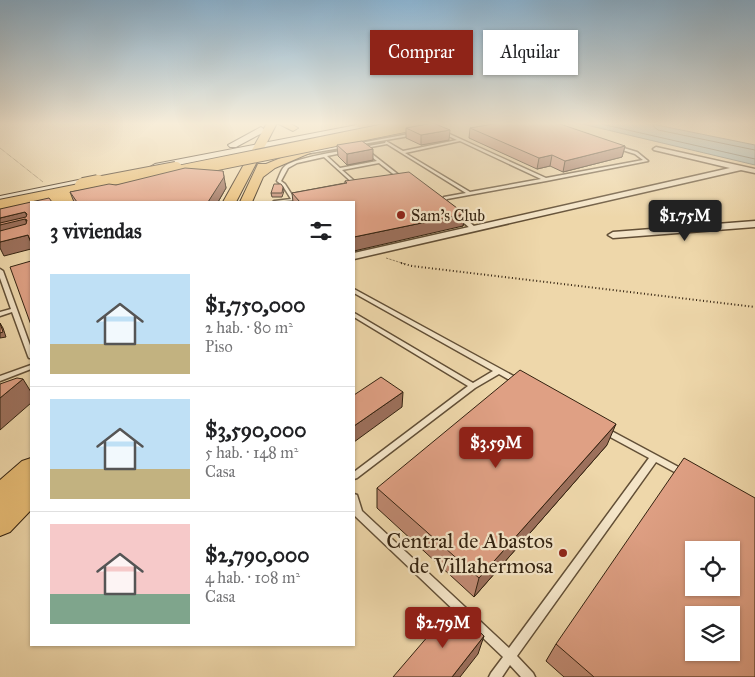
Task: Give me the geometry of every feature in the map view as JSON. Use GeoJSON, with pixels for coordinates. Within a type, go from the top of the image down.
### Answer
{"type":"FeatureCollection","features":[{"type":"Feature","properties":{"kind":"highway"},"geometry":{"type":"LineString","coordinates":[[0,203],[239,155]]}},
{"type":"Feature","properties":{"kind":"highway"},"geometry":{"type":"LineString","coordinates":[[36,201],[278,155]]}},
{"type":"Feature","properties":{"kind":"highway"},"geometry":{"type":"LineString","coordinates":[[0,208],[30,202]]}},
{"type":"Feature","properties":{"kind":"main road"},"geometry":{"type":"LineString","coordinates":[[229,201],[231,180],[255,155]]}},
{"type":"Feature","properties":{"kind":"main road"},"geometry":{"type":"LineString","coordinates":[[246,201],[258,175],[263,155]]}},
{"type":"Feature","properties":{"kind":"main road"},"geometry":{"type":"LineString","coordinates":[[258,175],[271,166],[296,155]]}},
{"type":"Feature","properties":{"kind":"main road"},"geometry":{"type":"LineString","coordinates":[[181,174],[231,180]]}},
{"type":"Feature","properties":{"kind":"main road"},"geometry":{"type":"LineString","coordinates":[[0,497],[30,470]]}},
{"type":"Feature","properties":{"kind":"main road"},"geometry":{"type":"LineString","coordinates":[[0,523],[30,493]]}},
{"type":"Feature","properties":{"kind":"street"},"geometry":{"type":"LineString","coordinates":[[194,159],[206,155]]}},
{"type":"Feature","properties":{"kind":"street"},"geometry":{"type":"LineString","coordinates":[[0,199],[194,159],[207,155]]}},
{"type":"Feature","properties":{"kind":"street"},"geometry":{"type":"LineString","coordinates":[[681,155],[755,171]]}},
{"type":"Feature","properties":{"kind":"street"},"geometry":{"type":"LineString","coordinates":[[58,201],[252,160]]}},
{"type":"Feature","properties":{"kind":"street"},"geometry":{"type":"LineString","coordinates":[[355,256],[741,168]]}},
{"type":"Feature","properties":{"kind":"street"},"geometry":{"type":"LineString","coordinates":[[0,212],[30,206]]}},
{"type":"Feature","properties":{"kind":"street"},"geometry":{"type":"LineString","coordinates":[[613,234],[755,224]]}},
{"type":"Feature","properties":{"kind":"lane"},"geometry":{"type":"LineString","coordinates":[[293,199],[279,181],[286,167],[296,162],[324,155],[359,187],[351,189]]}},
{"type":"Feature","properties":{"kind":"lane"},"geometry":{"type":"LineString","coordinates":[[370,155],[403,180],[396,181]]}},
{"type":"Feature","properties":{"kind":"lane"},"geometry":{"type":"LineString","coordinates":[[407,155],[470,194]]}},
{"type":"Feature","properties":{"kind":"lane"},"geometry":{"type":"LineString","coordinates":[[491,155],[546,180]]}},
{"type":"Feature","properties":{"kind":"lane"},"geometry":{"type":"LineString","coordinates":[[472,228],[443,202],[445,198],[646,161],[639,155]]}},
{"type":"Feature","properties":{"kind":"lane"},"geometry":{"type":"LineString","coordinates":[[339,169],[380,162]]}},
{"type":"Feature","properties":{"kind":"lane"},"geometry":{"type":"LineString","coordinates":[[285,201],[302,198]]}},
{"type":"Feature","properties":{"kind":"lane"},"geometry":{"type":"LineString","coordinates":[[0,271],[2,282],[30,353]]}},
{"type":"Feature","properties":{"kind":"lane"},"geometry":{"type":"LineString","coordinates":[[355,292],[524,385]]}},
{"type":"Feature","properties":{"kind":"lane"},"geometry":{"type":"LineString","coordinates":[[0,297],[8,294]]}},
{"type":"Feature","properties":{"kind":"lane"},"geometry":{"type":"LineString","coordinates":[[0,314],[14,310]]}},
{"type":"Feature","properties":{"kind":"lane"},"geometry":{"type":"LineString","coordinates":[[355,316],[473,386]]}},
{"type":"Feature","properties":{"kind":"lane"},"geometry":{"type":"LineString","coordinates":[[0,379],[30,367]]}},
{"type":"Feature","properties":{"kind":"lane"},"geometry":{"type":"LineString","coordinates":[[355,475],[473,386],[498,371]]}},
{"type":"Feature","properties":{"kind":"lane"},"geometry":{"type":"LineString","coordinates":[[593,424],[688,476]]}},
{"type":"Feature","properties":{"kind":"lane"},"geometry":{"type":"LineString","coordinates":[[495,677],[654,458]]}},
{"type":"Feature","properties":{"kind":"lane"},"geometry":{"type":"LineString","coordinates":[[355,502],[358,513],[510,656],[529,677]]}},
{"type":"Feature","properties":{"kind":"path"},"geometry":{"type":"LineString","coordinates":[[8,155],[52,189]]}},
{"type":"Feature","properties":{"kind":"path"},"geometry":{"type":"LineString","coordinates":[[367,252],[412,266],[755,307]]}},
{"type":"Feature","properties":{"kind":"water"},"geometry":{"type":"Polygon","coordinates":[[[711,155],[755,155],[755,165],[711,155]]]}},
{"type":"Feature","properties":{"kind":"building"},"geometry":{"type":"Polygon","coordinates":[[[531,155],[591,155],[565,161],[552,155],[539,158],[531,155]]]}},
{"type":"Feature","properties":{"kind":"building"},"geometry":{"type":"Polygon","coordinates":[[[185,168],[223,171],[224,177],[209,201],[76,201],[70,192],[109,184],[116,185],[185,168]]]}},
{"type":"Feature","properties":{"kind":"building","name":"Sam's Club"},"geometry":{"type":"Polygon","coordinates":[[[409,172],[465,214],[355,237],[355,201],[299,201],[292,193],[347,183],[345,181],[409,172]]]}},
{"type":"Feature","properties":{"kind":"building"},"geometry":{"type":"Polygon","coordinates":[[[274,184],[281,184],[283,187],[282,193],[271,193],[274,184]]]}},
{"type":"Feature","properties":{"kind":"building"},"geometry":{"type":"Polygon","coordinates":[[[49,198],[51,201],[36,201],[49,198]]]}},
{"type":"Feature","properties":{"kind":"building"},"geometry":{"type":"Polygon","coordinates":[[[30,202],[30,240],[28,235],[0,242],[0,231],[26,224],[27,220],[0,225],[0,223],[26,217],[27,214],[25,212],[0,218],[0,209],[30,202]]]}},
{"type":"Feature","properties":{"kind":"building"},"geometry":{"type":"Polygon","coordinates":[[[30,261],[30,322],[10,267],[30,261]]]}},
{"type":"Feature","properties":{"kind":"building"},"geometry":{"type":"Polygon","coordinates":[[[520,370],[616,424],[479,578],[377,488],[520,370]]]}},
{"type":"Feature","properties":{"kind":"building"},"geometry":{"type":"Polygon","coordinates":[[[381,377],[403,392],[355,425],[355,394],[381,377]]]}},
{"type":"Feature","properties":{"kind":"building"},"geometry":{"type":"Polygon","coordinates":[[[17,378],[23,379],[0,398],[0,384],[17,378]]]}},
{"type":"Feature","properties":{"kind":"building"},"geometry":{"type":"Polygon","coordinates":[[[684,458],[755,498],[755,677],[594,677],[556,644],[684,458]]]}},
{"type":"Feature","properties":{"kind":"building"},"geometry":{"type":"Polygon","coordinates":[[[453,607],[484,636],[452,677],[393,677],[453,607]]]}},
{"type":"Feature","properties":{"kind":"place","name":"Sam's Club"},"geometry":{"type":"Point","coordinates":[401,215]}},
{"type":"Feature","properties":{"kind":"place","name":"Central de Abastos de Villahermosa"},"geometry":{"type":"Point","coordinates":[563,553]}}]}
